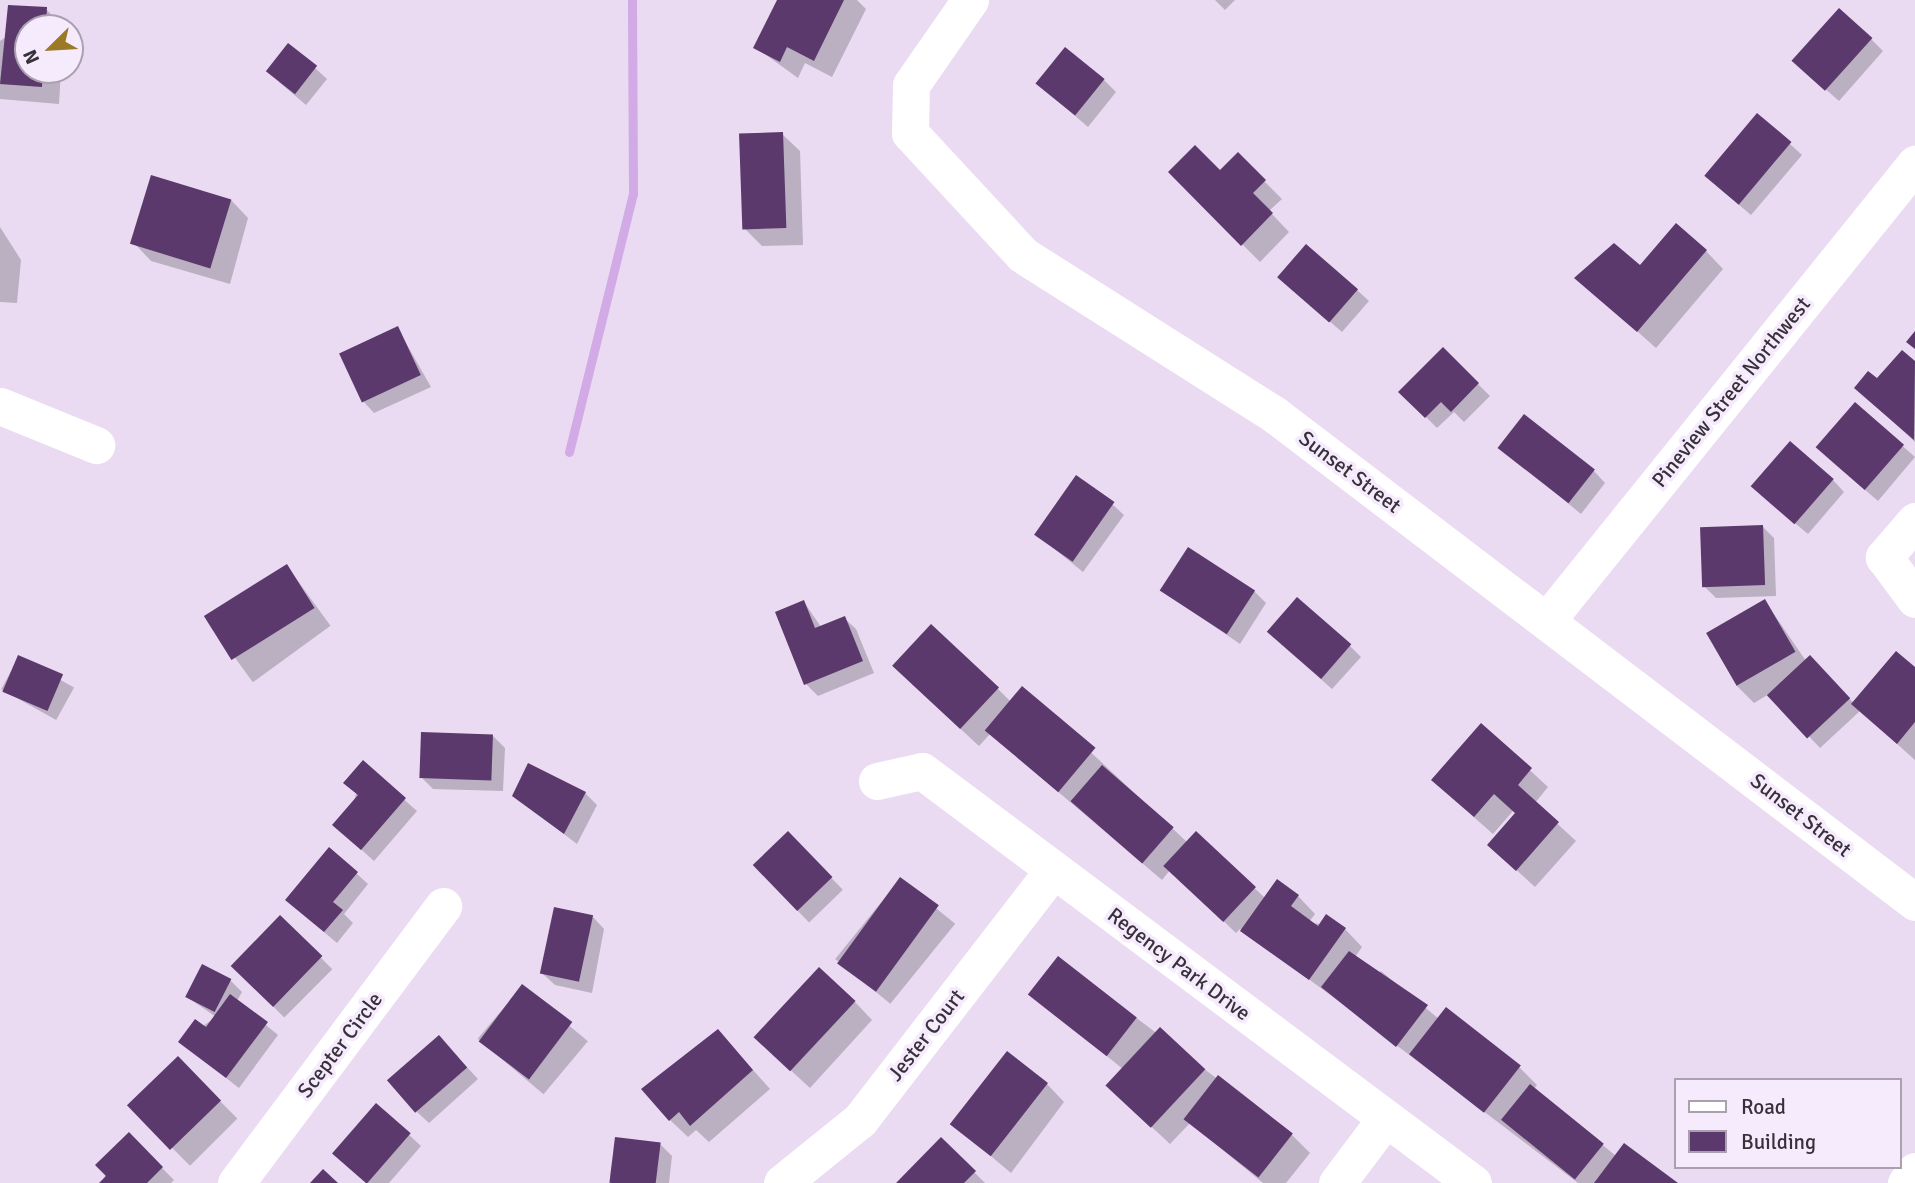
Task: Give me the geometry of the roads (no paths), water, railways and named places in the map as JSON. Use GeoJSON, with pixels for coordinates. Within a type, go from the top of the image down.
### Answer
{"type":"FeatureCollection","features":[{"type":"Feature","properties":{"kind":"street","name":"Sunset Street"},"geometry":{"type":"LineString","coordinates":[[970,0],[911,85],[910,133],[968,200],[1023,255],[1275,415],[1548,620],[1915,902]]}},
{"type":"Feature","properties":{"kind":"street","name":"Pineview Street Northwest"},"geometry":{"type":"LineString","coordinates":[[1548,620],[1915,164]]}},
{"type":"Feature","properties":{"kind":"street"},"geometry":{"type":"LineString","coordinates":[[0,406],[96,445]]}},
{"type":"Feature","properties":{"kind":"street"},"geometry":{"type":"LineString","coordinates":[[1915,521],[1884,557],[1915,599]]}},
{"type":"Feature","properties":{"kind":"street","name":"Regency Park Drive"},"geometry":{"type":"LineString","coordinates":[[877,781],[922,771],[1473,1183]]}},
{"type":"Feature","properties":{"kind":"street","name":"Jester Court"},"geometry":{"type":"LineString","coordinates":[[782,1183],[860,1120],[1053,870]]}},
{"type":"Feature","properties":{"kind":"street","name":"Scepter Circle"},"geometry":{"type":"LineString","coordinates":[[236,1183],[443,906]]}},
{"type":"Feature","properties":{"kind":"street"},"geometry":{"type":"LineString","coordinates":[[1337,1183],[1385,1119]]}},
{"type":"Feature","properties":{"kind":"street"},"geometry":{"type":"LineString","coordinates":[[1906,1183],[1915,1171]]}},
{"type":"Feature","properties":{"kind":"waterway"},"geometry":{"type":"LineString","coordinates":[[569,452],[633,194],[632,0]]}}]}
